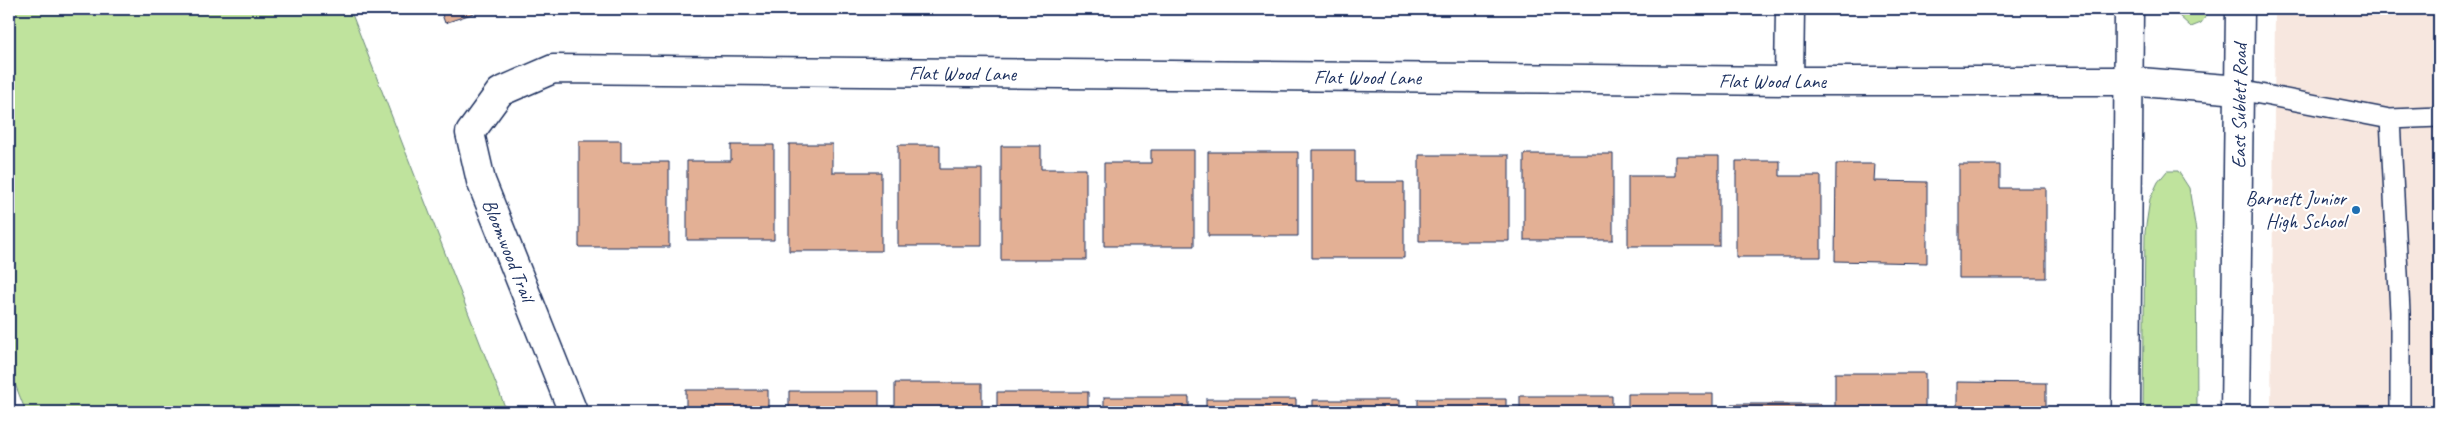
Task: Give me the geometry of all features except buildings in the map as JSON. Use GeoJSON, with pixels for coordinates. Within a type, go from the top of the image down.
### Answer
{"type":"FeatureCollection","features":[{"type":"Feature","properties":{"kind":"street"},"geometry":{"type":"LineString","coordinates":[[1789,81],[1790,9]]}},
{"type":"Feature","properties":{"kind":"street"},"geometry":{"type":"LineString","coordinates":[[2126,412],[2129,9]]}},
{"type":"Feature","properties":{"kind":"street","name":"East Sublett Road"},"geometry":{"type":"LineString","coordinates":[[2235,412],[2240,9]]}},
{"type":"Feature","properties":{"kind":"street","name":"Flat Wood Lane"},"geometry":{"type":"LineString","coordinates":[[500,92],[553,69],[1789,81],[2128,81],[2239,90]]}},
{"type":"Feature","properties":{"kind":"street","name":"Bloomwood Trail"},"geometry":{"type":"LineString","coordinates":[[500,92],[470,133],[482,181],[573,412]]}},
{"type":"Feature","properties":{"kind":"lane"},"geometry":{"type":"LineString","coordinates":[[2239,90],[2390,119],[2439,118]]}},
{"type":"Feature","properties":{"kind":"lane"},"geometry":{"type":"LineString","coordinates":[[2390,119],[2400,312],[2400,412]]}},
{"type":"Feature","properties":{"kind":"shaded area","name":"Barnett Junior High School"},"geometry":{"type":"Polygon","coordinates":[[[2275,9],[2439,9],[2439,412],[2271,412],[2275,9]]]}},
{"type":"Feature","properties":{"kind":"green space"},"geometry":{"type":"Polygon","coordinates":[[[9,9],[350,9],[507,412],[26,412],[9,369],[9,9]]]}},
{"type":"Feature","properties":{"kind":"green space"},"geometry":{"type":"Polygon","coordinates":[[[2176,9],[2211,9],[2201,23],[2191,27],[2178,15],[2176,9]]]}},
{"type":"Feature","properties":{"kind":"green space"},"geometry":{"type":"Polygon","coordinates":[[[2167,171],[2178,171],[2189,188],[2196,231],[2197,412],[2143,412],[2145,232],[2150,199],[2158,182],[2167,171]]]}},
{"type":"Feature","properties":{"kind":"place","name":"Barnett Junior High School"},"geometry":{"type":"Point","coordinates":[2356,210]}}]}
